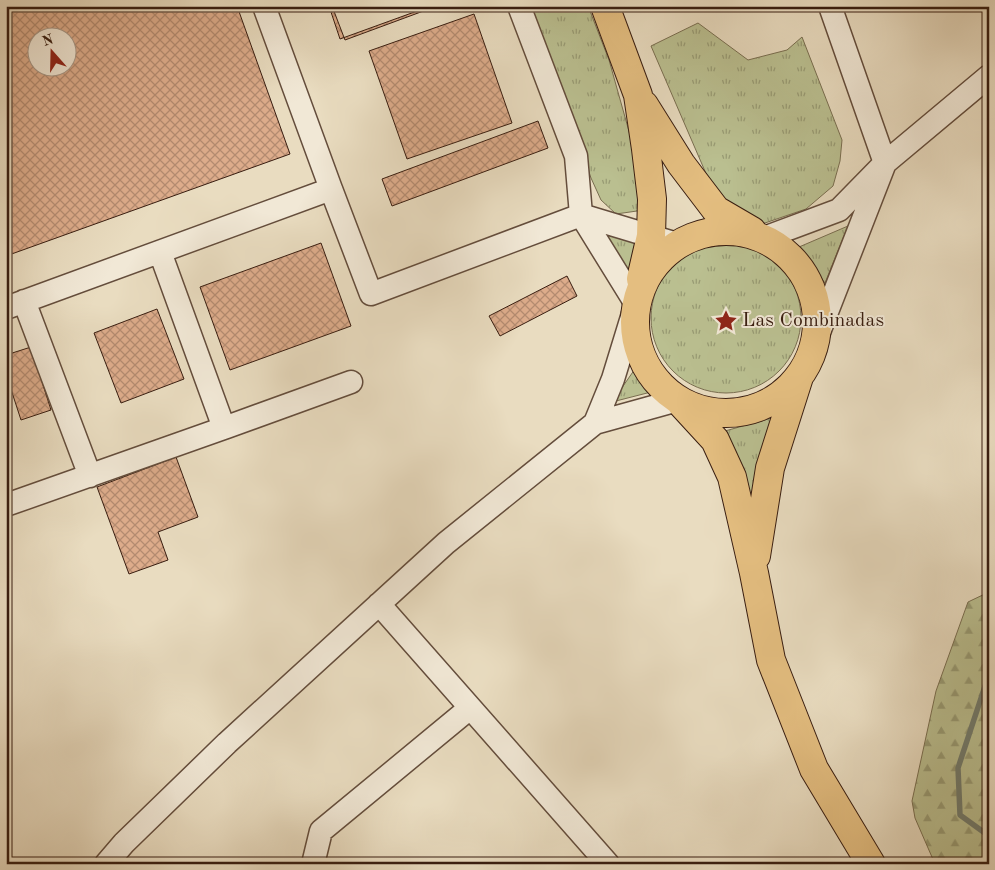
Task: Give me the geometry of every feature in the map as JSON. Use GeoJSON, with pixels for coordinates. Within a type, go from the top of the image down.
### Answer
{"type":"FeatureCollection","features":[{"type":"Feature","properties":{"kind":"main road"},"geometry":{"type":"LineString","coordinates":[[605,6],[638,95],[681,164],[716,210],[764,238],[789,256],[808,280],[817,310],[816,340],[809,360],[799,377],[770,468],[754,573]]}},
{"type":"Feature","properties":{"kind":"main road"},"geometry":{"type":"LineString","coordinates":[[638,95],[652,198],[651,236],[636,304],[634,332],[642,359],[657,382],[678,400],[715,440],[732,477],[754,573],[771,660],[814,769],[871,864]]}},
{"type":"Feature","properties":{"kind":"main road"},"geometry":{"type":"LineString","coordinates":[[636,304],[644,281],[658,260],[677,244],[705,233],[734,231],[764,238]]}},
{"type":"Feature","properties":{"kind":"main road"},"geometry":{"type":"LineString","coordinates":[[678,400],[703,410],[730,413],[756,408],[780,396],[799,377]]}},
{"type":"Feature","properties":{"kind":"street"},"geometry":{"type":"LineString","coordinates":[[264,6],[371,294],[581,215],[677,244]]}},
{"type":"Feature","properties":{"kind":"street"},"geometry":{"type":"LineString","coordinates":[[519,6],[576,156],[581,215],[636,304],[613,379],[595,423]]}},
{"type":"Feature","properties":{"kind":"street"},"geometry":{"type":"LineString","coordinates":[[816,340],[885,163],[830,6]]}},
{"type":"Feature","properties":{"kind":"street"},"geometry":{"type":"LineString","coordinates":[[764,238],[839,210],[885,163],[989,76]]}},
{"type":"Feature","properties":{"kind":"street"},"geometry":{"type":"LineString","coordinates":[[90,476],[15,305],[331,189]]}},
{"type":"Feature","properties":{"kind":"street"},"geometry":{"type":"LineString","coordinates":[[160,252],[224,428]]}},
{"type":"Feature","properties":{"kind":"street"},"geometry":{"type":"LineString","coordinates":[[7,503],[90,476],[350,382]]}},
{"type":"Feature","properties":{"kind":"street"},"geometry":{"type":"LineString","coordinates":[[106,864],[123,853],[227,743],[446,543],[595,423],[678,400]]}},
{"type":"Feature","properties":{"kind":"street"},"geometry":{"type":"LineString","coordinates":[[379,604],[608,864]]}},
{"type":"Feature","properties":{"kind":"street"},"geometry":{"type":"LineString","coordinates":[[313,864],[321,831],[470,708]]}},
{"type":"Feature","properties":{"kind":"green space"},"geometry":{"type":"Polygon","coordinates":[[[532,6],[588,6],[609,60],[639,167],[643,193],[637,211],[616,214],[601,200],[591,178],[543,45],[532,6]]]}},
{"type":"Feature","properties":{"kind":"green space"},"geometry":{"type":"Polygon","coordinates":[[[698,23],[748,60],[787,50],[802,37],[842,140],[840,161],[833,186],[806,209],[762,224],[720,206],[651,46],[698,23]]]}},
{"type":"Feature","properties":{"kind":"green space"},"geometry":{"type":"Polygon","coordinates":[[[848,226],[825,283],[799,247],[848,226]]]}},
{"type":"Feature","properties":{"kind":"green space"},"geometry":{"type":"Polygon","coordinates":[[[602,228],[640,242],[631,275],[602,228]]]}},
{"type":"Feature","properties":{"kind":"green space"},"geometry":{"type":"Polygon","coordinates":[[[726,243],[741,244],[755,249],[779,265],[795,289],[800,303],[800,333],[795,347],[779,371],[755,387],[741,392],[726,393],[711,392],[697,387],[673,371],[657,347],[652,333],[651,318],[652,303],[657,289],[673,265],[697,249],[711,244],[726,243]]]}},
{"type":"Feature","properties":{"kind":"green space"},"geometry":{"type":"Polygon","coordinates":[[[637,366],[655,391],[612,402],[637,366]]]}},
{"type":"Feature","properties":{"kind":"green space"},"geometry":{"type":"Polygon","coordinates":[[[775,417],[756,512],[725,431],[775,417]]]}},
{"type":"Feature","properties":{"kind":"green space"},"geometry":{"type":"Polygon","coordinates":[[[989,592],[989,864],[935,864],[915,818],[912,801],[936,691],[968,602],[989,592]]]}},
{"type":"Feature","properties":{"kind":"building"},"geometry":{"type":"Polygon","coordinates":[[[6,6],[237,6],[290,154],[6,256],[6,6]]]}},
{"type":"Feature","properties":{"kind":"building"},"geometry":{"type":"Polygon","coordinates":[[[329,6],[431,6],[340,39],[329,6]]]}},
{"type":"Feature","properties":{"kind":"building"},"geometry":{"type":"Polygon","coordinates":[[[332,6],[437,6],[345,40],[332,6]]]}},
{"type":"Feature","properties":{"kind":"building"},"geometry":{"type":"Polygon","coordinates":[[[474,14],[512,123],[407,159],[369,51],[474,14]]]}},
{"type":"Feature","properties":{"kind":"building"},"geometry":{"type":"Polygon","coordinates":[[[538,121],[548,148],[392,206],[382,179],[538,121]]]}},
{"type":"Feature","properties":{"kind":"building"},"geometry":{"type":"Polygon","coordinates":[[[321,243],[351,326],[230,370],[200,287],[321,243]]]}},
{"type":"Feature","properties":{"kind":"building"},"geometry":{"type":"Polygon","coordinates":[[[567,276],[577,296],[500,336],[489,316],[567,276]]]}},
{"type":"Feature","properties":{"kind":"building"},"geometry":{"type":"Polygon","coordinates":[[[157,309],[184,379],[121,403],[94,333],[157,309]]]}},
{"type":"Feature","properties":{"kind":"building"},"geometry":{"type":"Polygon","coordinates":[[[31,347],[51,410],[21,420],[6,374],[6,355],[31,347]]]}},
{"type":"Feature","properties":{"kind":"building"},"geometry":{"type":"Polygon","coordinates":[[[176,457],[198,517],[158,532],[168,560],[129,574],[97,487],[176,457]]]}},
{"type":"Feature","properties":{"kind":"waterway"},"geometry":{"type":"LineString","coordinates":[[989,674],[958,768],[960,815],[989,836]]}},
{"type":"Feature","properties":{"kind":"place","name":"Las Combinadas"},"geometry":{"type":"Point","coordinates":[726,321]}}]}
